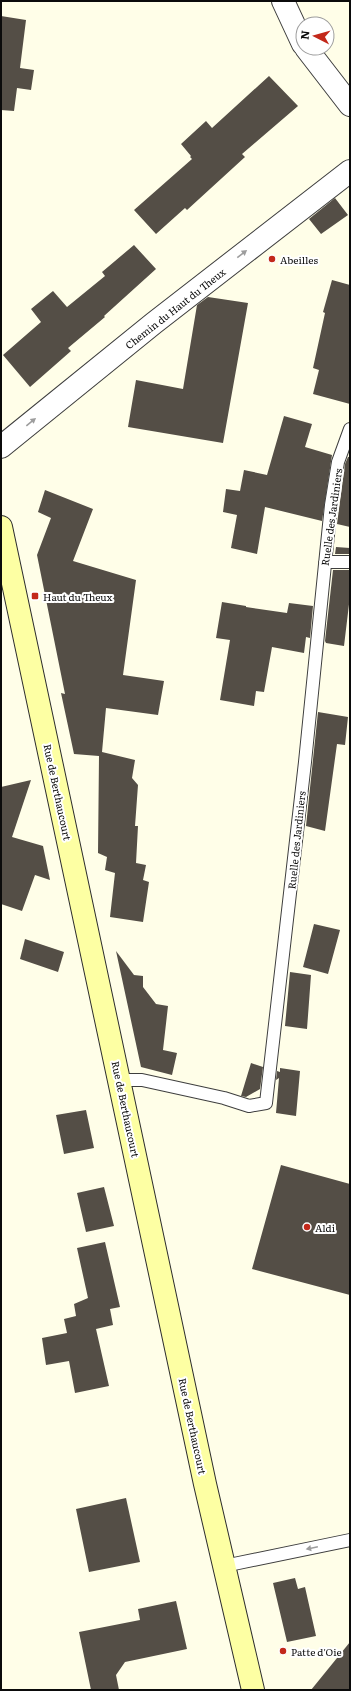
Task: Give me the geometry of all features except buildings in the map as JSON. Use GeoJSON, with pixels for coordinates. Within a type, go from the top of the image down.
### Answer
{"type":"FeatureCollection","features":[{"type":"Feature","properties":{"kind":"main road","name":"Rue de Berthaucourt"},"geometry":{"type":"LineString","coordinates":[[1,527],[205,1484],[253,1690]]}},
{"type":"Feature","properties":{"kind":"street"},"geometry":{"type":"LineString","coordinates":[[283,1],[295,27]]}},
{"type":"Feature","properties":{"kind":"street"},"geometry":{"type":"LineString","coordinates":[[312,56],[350,105]]}},
{"type":"Feature","properties":{"kind":"street","name":"Chemin du Haut du Theux"},"geometry":{"type":"LineString","coordinates":[[1,447],[148,328],[348,177]]}},
{"type":"Feature","properties":{"kind":"lane","name":"Ruelle des Jardiniers"},"geometry":{"type":"LineString","coordinates":[[120,1080],[142,1080],[224,1098],[248,1106],[266,1103],[305,762],[331,505],[338,462],[350,429]]}},
{"type":"Feature","properties":{"kind":"lane"},"geometry":{"type":"LineString","coordinates":[[325,562],[350,562]]}},
{"type":"Feature","properties":{"kind":"lane"},"geometry":{"type":"LineString","coordinates":[[224,1566],[350,1540]]}},
{"type":"Feature","properties":{"kind":"place","name":"Abeilles"},"geometry":{"type":"Point","coordinates":[272,259]}},
{"type":"Feature","properties":{"kind":"place","name":"Haut du Theux"},"geometry":{"type":"Point","coordinates":[35,596]}},
{"type":"Feature","properties":{"kind":"place","name":"Aldi"},"geometry":{"type":"Point","coordinates":[307,1227]}},
{"type":"Feature","properties":{"kind":"place","name":"Patte d'Oie"},"geometry":{"type":"Point","coordinates":[283,1651]}}]}
